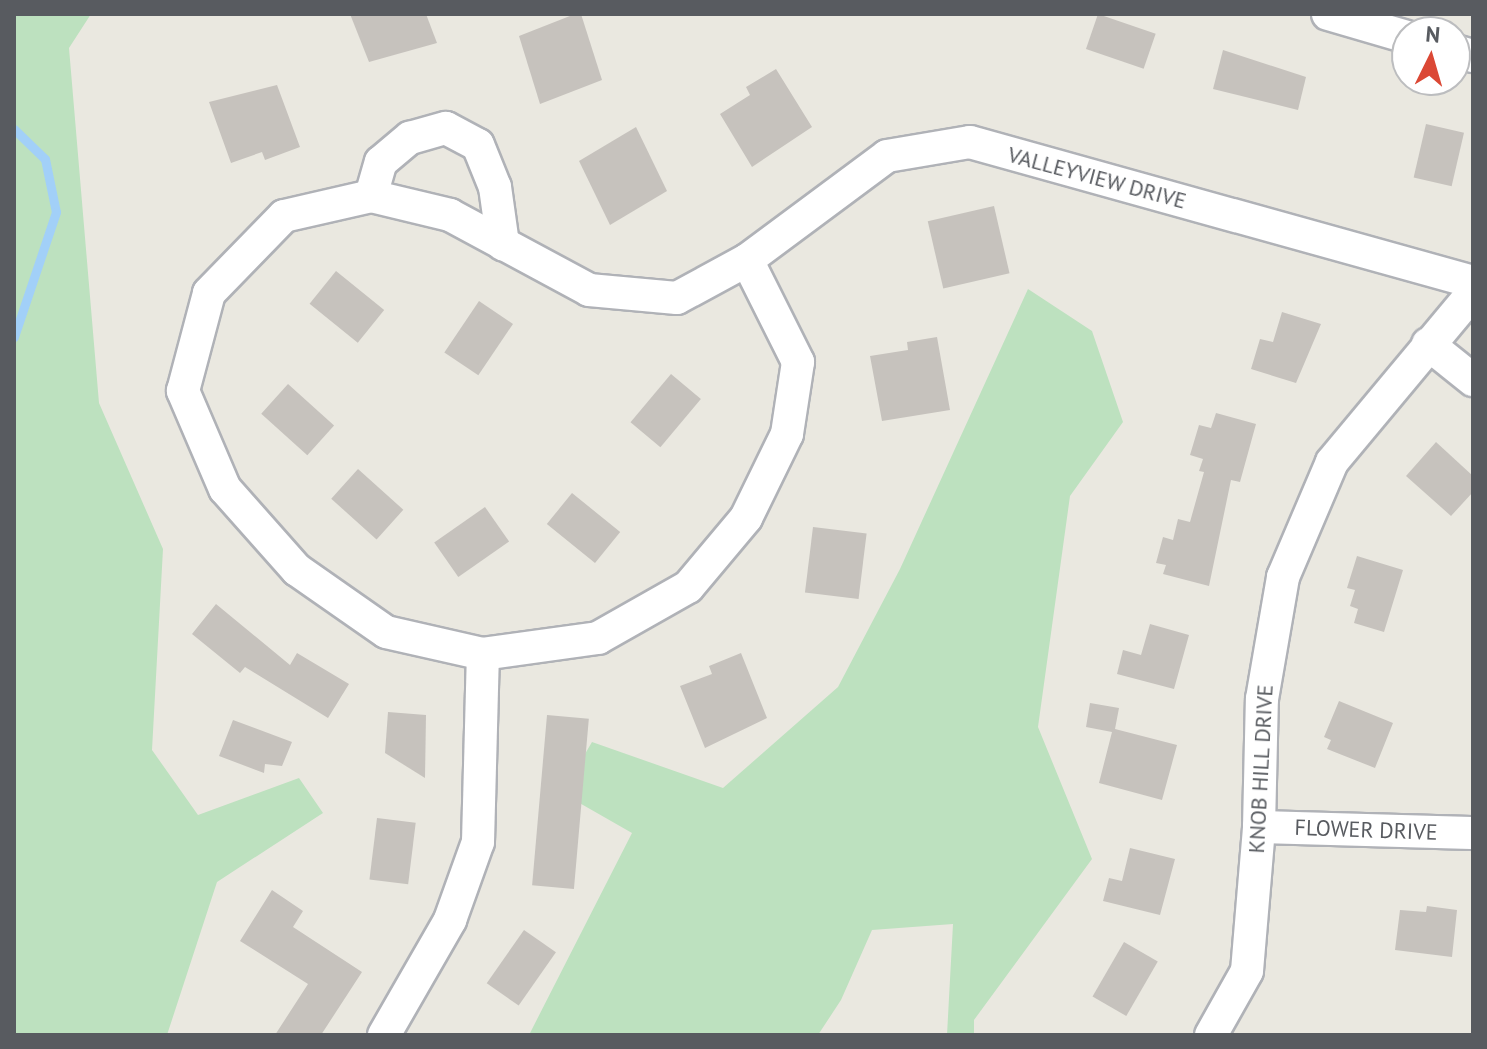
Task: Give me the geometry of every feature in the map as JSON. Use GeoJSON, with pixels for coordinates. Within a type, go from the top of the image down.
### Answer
{"type":"FeatureCollection","features":[{"type":"Feature","properties":{"kind":"street"},"geometry":{"type":"LineString","coordinates":[[1328,14],[1391,32]]}},
{"type":"Feature","properties":{"kind":"street"},"geometry":{"type":"LineString","coordinates":[[371,196],[381,162],[410,138],[446,128],[478,145],[495,187],[503,244]]}},
{"type":"Feature","properties":{"kind":"street","name":"VALLEYVIEW DRIVE"},"geometry":{"type":"LineString","coordinates":[[747,260],[798,362],[787,434],[746,518],[688,587],[598,638],[483,654],[386,632],[297,570],[225,489],[183,391],[209,293],[284,216],[371,196],[450,215],[589,290],[677,298],[747,260],[887,156],[970,142],[1473,282]]}},
{"type":"Feature","properties":{"kind":"street","name":"KNOB HILL DRIVE"},"geometry":{"type":"LineString","coordinates":[[1211,1035],[1247,971],[1259,827],[1262,699],[1283,577],[1332,462],[1473,293]]}},
{"type":"Feature","properties":{"kind":"street"},"geometry":{"type":"LineString","coordinates":[[1428,344],[1473,380]]}},
{"type":"Feature","properties":{"kind":"street"},"geometry":{"type":"LineString","coordinates":[[384,1035],[450,920],[478,842],[483,654]]}},
{"type":"Feature","properties":{"kind":"street","name":"FLOWER DRIVE"},"geometry":{"type":"LineString","coordinates":[[1259,827],[1473,833]]}},
{"type":"Feature","properties":{"kind":"green space"},"geometry":{"type":"Polygon","coordinates":[[[14,14],[91,14],[69,48],[99,403],[163,549],[152,750],[198,815],[299,778],[323,813],[217,882],[167,1035],[14,1035],[14,14]]]}},
{"type":"Feature","properties":{"kind":"green space"},"geometry":{"type":"Polygon","coordinates":[[[1028,289],[1092,331],[1123,422],[1070,496],[1038,727],[1092,859],[974,1020],[974,1035],[947,1035],[953,924],[872,930],[841,1000],[818,1035],[529,1035],[632,833],[562,793],[592,742],[723,788],[838,687],[900,569],[1028,289]]]}},
{"type":"Feature","properties":{"kind":"building"},"geometry":{"type":"Polygon","coordinates":[[[350,14],[426,14],[437,43],[369,62],[350,14]]]}},
{"type":"Feature","properties":{"kind":"building"},"geometry":{"type":"Polygon","coordinates":[[[581,14],[602,80],[540,104],[519,36],[581,14]]]}},
{"type":"Feature","properties":{"kind":"building"},"geometry":{"type":"Polygon","coordinates":[[[1098,14],[1156,34],[1144,69],[1086,49],[1098,14]]]}},
{"type":"Feature","properties":{"kind":"building"},"geometry":{"type":"Polygon","coordinates":[[[1223,50],[1306,77],[1298,110],[1213,89],[1223,50]]]}},
{"type":"Feature","properties":{"kind":"building"},"geometry":{"type":"Polygon","coordinates":[[[776,69],[812,127],[752,167],[720,114],[750,95],[746,87],[776,69]]]}},
{"type":"Feature","properties":{"kind":"building"},"geometry":{"type":"Polygon","coordinates":[[[277,85],[300,147],[265,160],[262,152],[231,163],[209,102],[277,85]]]}},
{"type":"Feature","properties":{"kind":"building"},"geometry":{"type":"Polygon","coordinates":[[[1426,124],[1464,133],[1452,186],[1414,178],[1426,124]]]}},
{"type":"Feature","properties":{"kind":"building"},"geometry":{"type":"Polygon","coordinates":[[[636,127],[667,191],[610,225],[579,161],[636,127]]]}},
{"type":"Feature","properties":{"kind":"building"},"geometry":{"type":"Polygon","coordinates":[[[994,206],[1010,273],[943,289],[928,221],[994,206]]]}},
{"type":"Feature","properties":{"kind":"building"},"geometry":{"type":"Polygon","coordinates":[[[336,271],[384,310],[358,343],[310,304],[336,271]]]}},
{"type":"Feature","properties":{"kind":"building"},"geometry":{"type":"Polygon","coordinates":[[[479,301],[513,324],[478,375],[444,352],[479,301]]]}},
{"type":"Feature","properties":{"kind":"building"},"geometry":{"type":"Polygon","coordinates":[[[1282,312],[1321,324],[1296,383],[1251,369],[1260,339],[1273,342],[1282,312]]]}},
{"type":"Feature","properties":{"kind":"building"},"geometry":{"type":"Polygon","coordinates":[[[937,337],[950,410],[882,421],[870,356],[908,350],[907,342],[937,337]]]}},
{"type":"Feature","properties":{"kind":"building"},"geometry":{"type":"Polygon","coordinates":[[[671,374],[701,399],[660,447],[631,422],[671,374]]]}},
{"type":"Feature","properties":{"kind":"building"},"geometry":{"type":"Polygon","coordinates":[[[288,384],[334,425],[307,455],[261,414],[288,384]]]}},
{"type":"Feature","properties":{"kind":"building"},"geometry":{"type":"Polygon","coordinates":[[[1216,413],[1256,424],[1240,482],[1231,480],[1209,586],[1163,574],[1166,565],[1156,563],[1163,537],[1173,540],[1178,519],[1190,522],[1204,472],[1199,471],[1203,459],[1190,455],[1199,425],[1211,428],[1216,413]]]}},
{"type":"Feature","properties":{"kind":"building"},"geometry":{"type":"Polygon","coordinates":[[[1436,442],[1473,476],[1473,492],[1451,516],[1406,476],[1436,442]]]}},
{"type":"Feature","properties":{"kind":"building"},"geometry":{"type":"Polygon","coordinates":[[[358,469],[403,510],[377,540],[331,499],[358,469]]]}},
{"type":"Feature","properties":{"kind":"building"},"geometry":{"type":"Polygon","coordinates":[[[572,493],[620,532],[595,563],[547,524],[572,493]]]}},
{"type":"Feature","properties":{"kind":"building"},"geometry":{"type":"Polygon","coordinates":[[[485,507],[509,541],[458,577],[434,543],[485,507]]]}},
{"type":"Feature","properties":{"kind":"building"},"geometry":{"type":"Polygon","coordinates":[[[813,527],[867,534],[859,599],[805,593],[813,527]]]}},
{"type":"Feature","properties":{"kind":"building"},"geometry":{"type":"Polygon","coordinates":[[[1357,556],[1403,570],[1384,632],[1354,623],[1358,609],[1350,606],[1355,590],[1347,588],[1357,556]]]}},
{"type":"Feature","properties":{"kind":"building"},"geometry":{"type":"Polygon","coordinates":[[[216,604],[290,665],[297,653],[349,684],[328,718],[245,667],[240,673],[192,634],[216,604]]]}},
{"type":"Feature","properties":{"kind":"building"},"geometry":{"type":"Polygon","coordinates":[[[1150,624],[1189,635],[1174,689],[1117,674],[1123,650],[1141,655],[1150,624]]]}},
{"type":"Feature","properties":{"kind":"building"},"geometry":{"type":"Polygon","coordinates":[[[741,653],[767,718],[705,748],[680,686],[712,674],[709,666],[741,653]]]}},
{"type":"Feature","properties":{"kind":"building"},"geometry":{"type":"Polygon","coordinates":[[[1339,701],[1393,723],[1375,768],[1327,749],[1331,740],[1324,737],[1339,701]]]}},
{"type":"Feature","properties":{"kind":"building"},"geometry":{"type":"Polygon","coordinates":[[[1090,703],[1119,708],[1115,729],[1177,745],[1162,800],[1099,783],[1112,732],[1086,727],[1090,703]]]}},
{"type":"Feature","properties":{"kind":"building"},"geometry":{"type":"Polygon","coordinates":[[[388,712],[426,715],[425,778],[385,753],[388,712]]]}},
{"type":"Feature","properties":{"kind":"building"},"geometry":{"type":"Polygon","coordinates":[[[547,715],[589,719],[574,889],[532,885],[547,715]]]}},
{"type":"Feature","properties":{"kind":"building"},"geometry":{"type":"Polygon","coordinates":[[[233,720],[292,742],[282,766],[265,764],[264,773],[219,756],[233,720]]]}},
{"type":"Feature","properties":{"kind":"building"},"geometry":{"type":"Polygon","coordinates":[[[377,818],[416,823],[408,884],[369,880],[377,818]]]}},
{"type":"Feature","properties":{"kind":"building"},"geometry":{"type":"Polygon","coordinates":[[[1130,848],[1175,859],[1160,915],[1103,901],[1109,878],[1122,881],[1130,848]]]}},
{"type":"Feature","properties":{"kind":"building"},"geometry":{"type":"Polygon","coordinates":[[[272,890],[303,911],[293,927],[362,972],[321,1035],[275,1035],[308,984],[240,941],[272,890]]]}},
{"type":"Feature","properties":{"kind":"building"},"geometry":{"type":"Polygon","coordinates":[[[1427,906],[1457,910],[1452,957],[1395,950],[1400,910],[1426,912],[1427,906]]]}},
{"type":"Feature","properties":{"kind":"building"},"geometry":{"type":"Polygon","coordinates":[[[524,930],[556,952],[519,1006],[487,983],[524,930]]]}},
{"type":"Feature","properties":{"kind":"building"},"geometry":{"type":"Polygon","coordinates":[[[1124,942],[1158,962],[1126,1016],[1092,997],[1124,942]]]}},
{"type":"Feature","properties":{"kind":"waterway"},"geometry":{"type":"LineString","coordinates":[[14,129],[45,159],[56,212],[14,337]]}}]}
